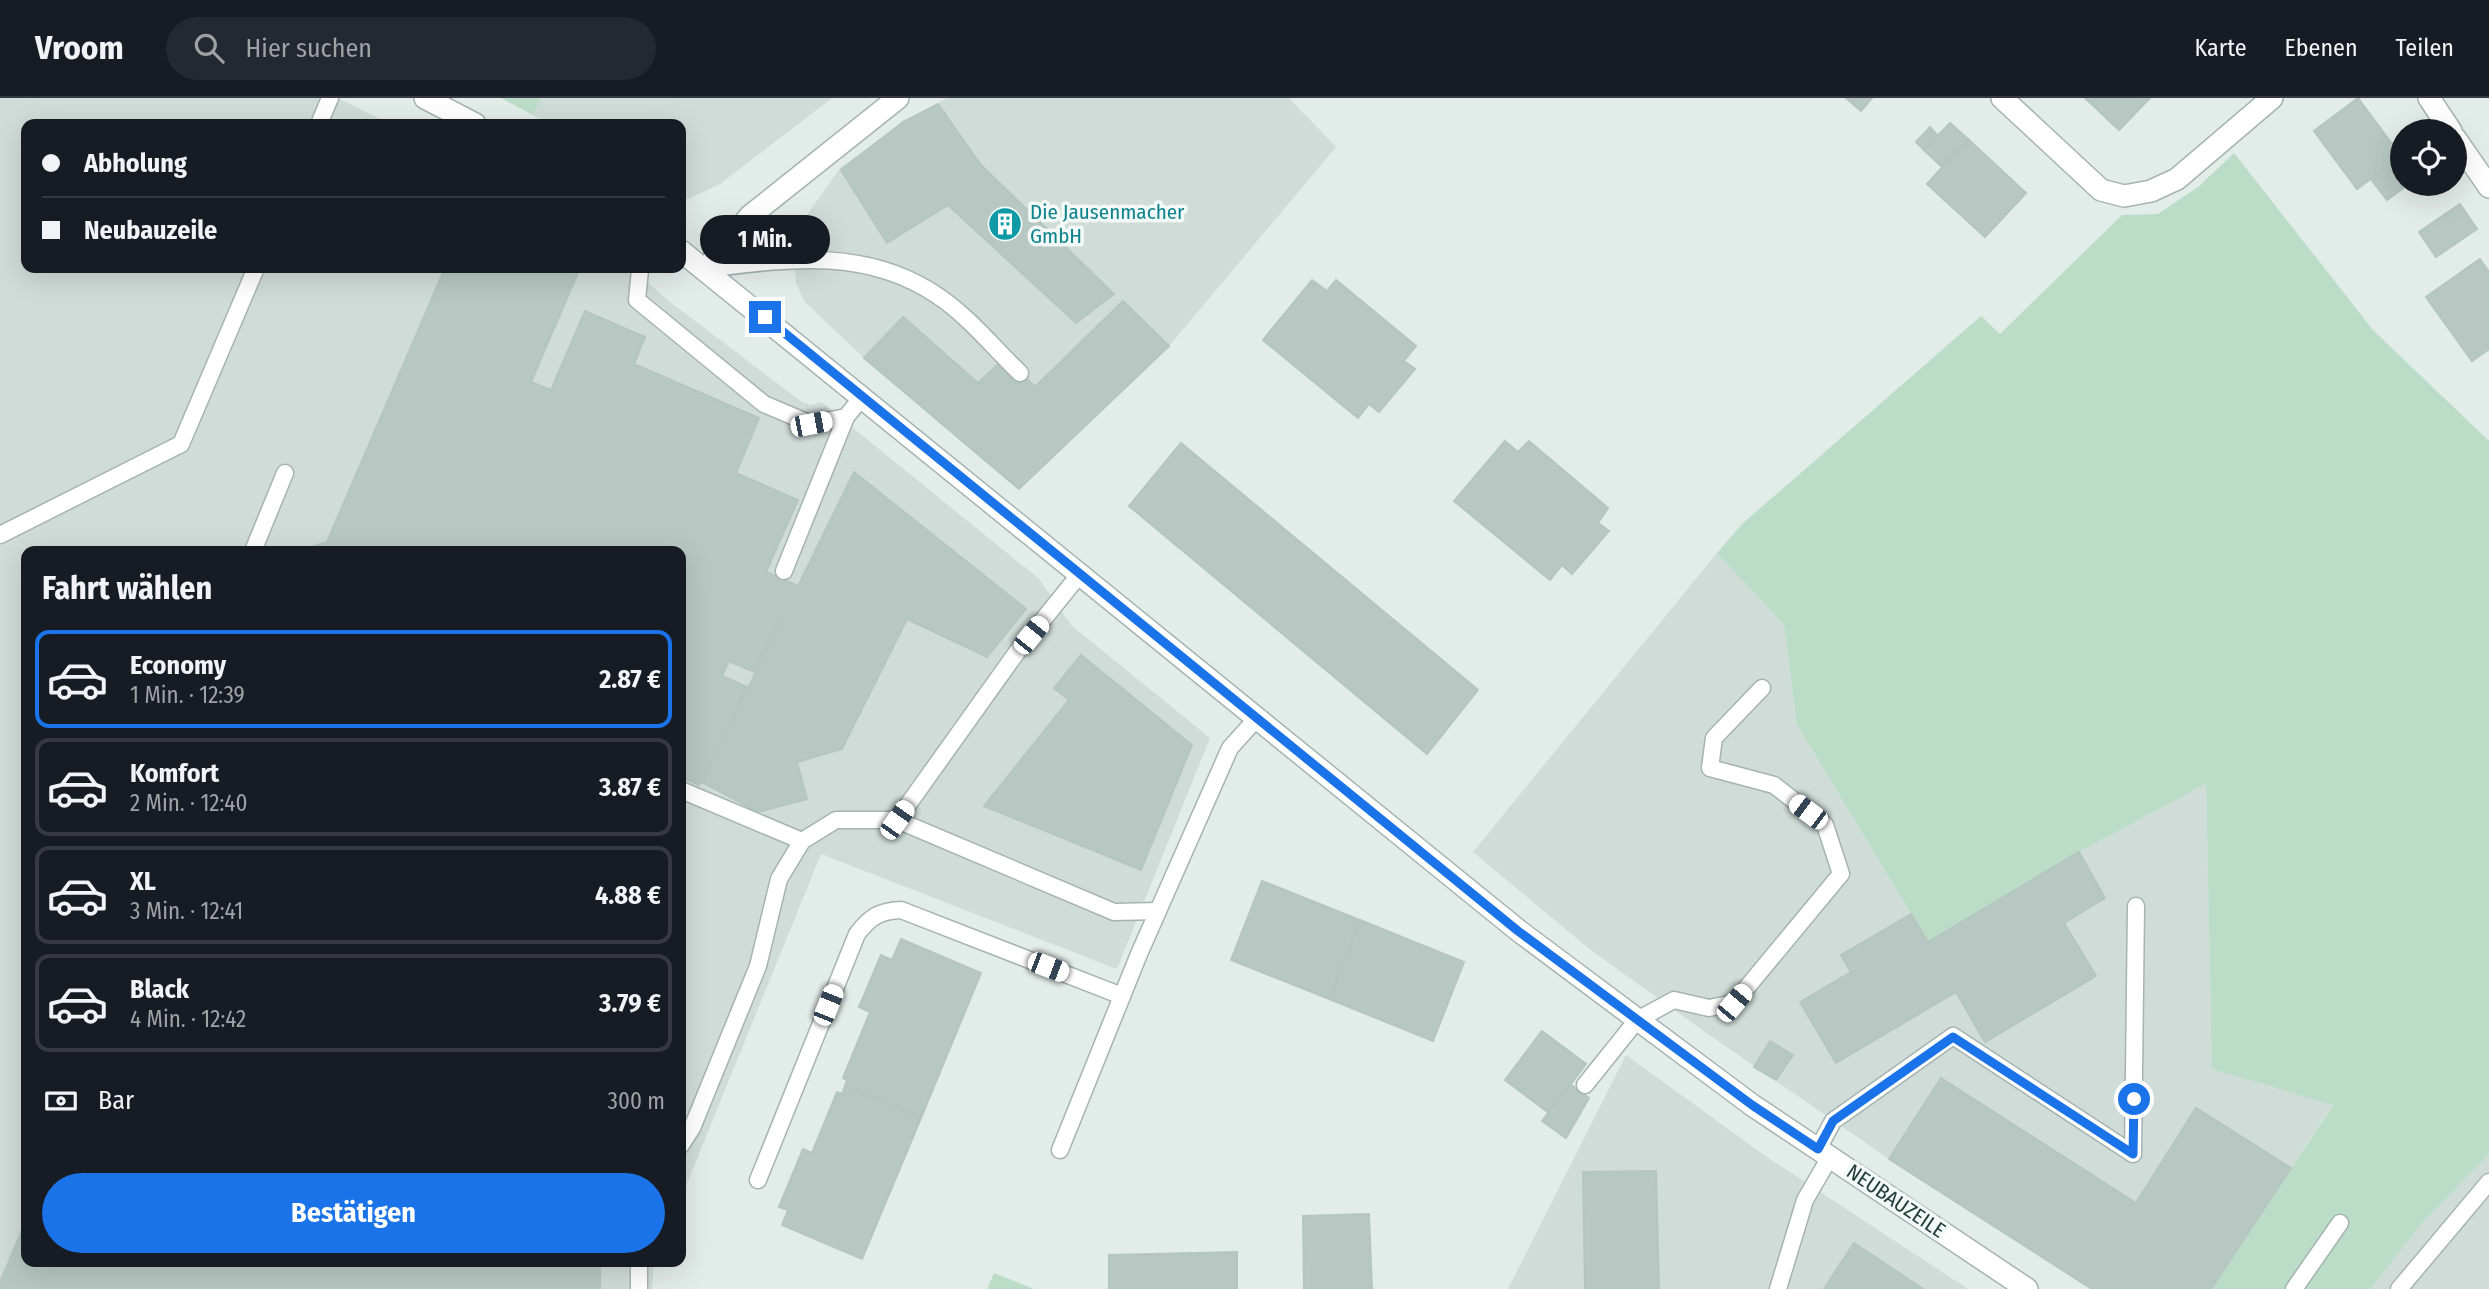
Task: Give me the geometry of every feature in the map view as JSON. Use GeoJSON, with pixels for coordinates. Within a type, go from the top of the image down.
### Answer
{"type":"FeatureCollection","features":[{"type":"Feature","properties":{"kind":"street"},"geometry":{"type":"LineString","coordinates":[[425,98],[465,119]]}},
{"type":"Feature","properties":{"kind":"street"},"geometry":{"type":"LineString","coordinates":[[706,269],[750,216],[898,98]]}},
{"type":"Feature","properties":{"kind":"street"},"geometry":{"type":"LineString","coordinates":[[2002,98],[2101,190],[2124,196],[2151,191],[2177,179],[2272,98]]}},
{"type":"Feature","properties":{"kind":"street"},"geometry":{"type":"LineString","coordinates":[[2429,98],[2443,119]]}},
{"type":"Feature","properties":{"kind":"street"},"geometry":{"type":"LineString","coordinates":[[2467,155],[2489,187]]}},
{"type":"Feature","properties":{"kind":"street","name":"NEUBAUZEILE"},"geometry":{"type":"LineString","coordinates":[[686,255],[1518,931],[1637,1020],[1824,1153],[2027,1289]]}},
{"type":"Feature","properties":{"kind":"lane"},"geometry":{"type":"LineString","coordinates":[[321,119],[330,98]]}},
{"type":"Feature","properties":{"kind":"lane"},"geometry":{"type":"LineString","coordinates":[[706,269],[794,258],[841,259],[892,271],[939,296],[1020,373]]}},
{"type":"Feature","properties":{"kind":"lane"},"geometry":{"type":"LineString","coordinates":[[0,535],[181,444],[254,273]]}},
{"type":"Feature","properties":{"kind":"lane"},"geometry":{"type":"LineString","coordinates":[[640,273],[637,300],[764,404],[811,424],[846,417]]}},
{"type":"Feature","properties":{"kind":"lane"},"geometry":{"type":"LineString","coordinates":[[784,571],[846,417],[863,396]]}},
{"type":"Feature","properties":{"kind":"lane"},"geometry":{"type":"LineString","coordinates":[[255,546],[285,473]]}},
{"type":"Feature","properties":{"kind":"lane"},"geometry":{"type":"LineString","coordinates":[[897,820],[1017,652],[1080,574]]}},
{"type":"Feature","properties":{"kind":"lane"},"geometry":{"type":"LineString","coordinates":[[1585,1085],[1637,1020],[1674,1000],[1709,1008],[1734,1003],[1842,874],[1825,825],[1774,785],[1710,768],[1714,738],[1762,688]]}},
{"type":"Feature","properties":{"kind":"lane"},"geometry":{"type":"LineString","coordinates":[[1060,1150],[1122,996],[1230,748],[1256,718]]}},
{"type":"Feature","properties":{"kind":"lane"},"geometry":{"type":"LineString","coordinates":[[686,792],[802,841]]}},
{"type":"Feature","properties":{"kind":"lane"},"geometry":{"type":"LineString","coordinates":[[686,1137],[758,966],[779,879],[802,841],[836,820],[897,820],[1114,912],[1158,911]]}},
{"type":"Feature","properties":{"kind":"lane"},"geometry":{"type":"LineString","coordinates":[[1778,1289],[1833,1121],[1953,1037],[2133,1154],[2136,906]]}},
{"type":"Feature","properties":{"kind":"lane"},"geometry":{"type":"LineString","coordinates":[[758,1180],[857,934],[870,918],[877,914],[901,910],[1122,996]]}},
{"type":"Feature","properties":{"kind":"lane"},"geometry":{"type":"LineString","coordinates":[[2399,1289],[2413,1282],[2489,1182]]}},
{"type":"Feature","properties":{"kind":"lane"},"geometry":{"type":"LineString","coordinates":[[2294,1289],[2340,1223]]}},
{"type":"Feature","properties":{"kind":"lane"},"geometry":{"type":"LineString","coordinates":[[639,1267],[639,1289]]}},
{"type":"Feature","properties":{"kind":"shaded area"},"geometry":{"type":"Polygon","coordinates":[[[0,98],[338,98],[380,119],[21,119],[21,273],[637,273],[666,299],[802,402],[811,405],[821,402],[1039,579],[1072,626],[1210,738],[1117,969],[821,854],[686,1186],[686,546],[21,546],[21,1267],[654,1267],[652,1289],[0,1289],[0,98]]]}},
{"type":"Feature","properties":{"kind":"shaded area"},"geometry":{"type":"Polygon","coordinates":[[[541,98],[832,98],[720,184],[688,199],[686,119],[540,119],[533,115],[541,98]]]}},
{"type":"Feature","properties":{"kind":"shaded area"},"geometry":{"type":"Polygon","coordinates":[[[947,98],[1289,98],[1336,147],[1169,346],[1019,489],[864,358],[804,301],[796,283],[793,251],[797,229],[841,167],[903,122],[947,98]]]}},
{"type":"Feature","properties":{"kind":"shaded area"},"geometry":{"type":"Polygon","coordinates":[[[1717,553],[1784,625],[1797,725],[1911,914],[2079,852],[2206,784],[2212,1069],[2333,1104],[2211,1289],[2092,1289],[1889,1159],[1708,1034],[1592,951],[1473,852],[1717,553]]]}},
{"type":"Feature","properties":{"kind":"shaded area"},"geometry":{"type":"Polygon","coordinates":[[[1626,1055],[1764,1155],[1968,1289],[1508,1289],[1626,1055]]]}},
{"type":"Feature","properties":{"kind":"shaded area"},"geometry":{"type":"Polygon","coordinates":[[[2489,1154],[2489,1289],[2370,1289],[2422,1223],[2489,1154]]]}},
{"type":"Feature","properties":{"kind":"green space"},"geometry":{"type":"Polygon","coordinates":[[[501,98],[541,98],[533,115],[501,98]]]}},
{"type":"Feature","properties":{"kind":"green space"},"geometry":{"type":"Polygon","coordinates":[[[2234,153],[2373,330],[2489,441],[2489,1154],[2422,1223],[2370,1289],[2211,1289],[2333,1105],[2212,1069],[2206,784],[2079,852],[1928,942],[1797,725],[1784,625],[1717,553],[1742,524],[1981,316],[2000,334],[2122,215],[2158,214],[2198,187],[2234,153]]]}},
{"type":"Feature","properties":{"kind":"green space"},"geometry":{"type":"Polygon","coordinates":[[[994,1273],[1034,1289],[987,1289],[994,1273]]]}},
{"type":"Feature","properties":{"kind":"building"},"geometry":{"type":"Polygon","coordinates":[[[1846,98],[1872,98],[1861,111],[1846,98]]]}},
{"type":"Feature","properties":{"kind":"building"},"geometry":{"type":"Polygon","coordinates":[[[2085,98],[2150,98],[2119,130],[2085,98]]]}},
{"type":"Feature","properties":{"kind":"building"},"geometry":{"type":"Polygon","coordinates":[[[2358,98],[2390,141],[2390,164],[2357,189],[2314,131],[2358,98]]]}},
{"type":"Feature","properties":{"kind":"building","name":"Die Jausenmacher GmbH"},"geometry":{"type":"Polygon","coordinates":[[[938,104],[981,165],[1114,294],[1076,323],[948,205],[887,243],[841,170],[903,122],[938,104]]]}},
{"type":"Feature","properties":{"kind":"building"},"geometry":{"type":"Polygon","coordinates":[[[1950,123],[1968,139],[1942,167],[1924,150],[1950,123]]]}},
{"type":"Feature","properties":{"kind":"building"},"geometry":{"type":"Polygon","coordinates":[[[1930,127],[1938,136],[1924,150],[1916,142],[1930,127]]]}},
{"type":"Feature","properties":{"kind":"building"},"geometry":{"type":"Polygon","coordinates":[[[1968,139],[2026,193],[1985,237],[1927,184],[1968,139]]]}},
{"type":"Feature","properties":{"kind":"building"},"geometry":{"type":"Polygon","coordinates":[[[2390,164],[2390,196],[2392,196],[2387,200],[2371,179],[2390,164]]]}},
{"type":"Feature","properties":{"kind":"building"},"geometry":{"type":"Polygon","coordinates":[[[2460,204],[2477,229],[2436,257],[2419,232],[2460,204]]]}},
{"type":"Feature","properties":{"kind":"building"},"geometry":{"type":"Polygon","coordinates":[[[2480,259],[2489,272],[2489,349],[2472,361],[2426,297],[2480,259]]]}},
{"type":"Feature","properties":{"kind":"building"},"geometry":{"type":"Polygon","coordinates":[[[443,273],[578,273],[531,382],[551,390],[585,311],[645,337],[634,364],[759,418],[736,473],[798,500],[766,572],[796,585],[754,672],[729,661],[722,676],[747,687],[699,785],[686,779],[686,546],[315,546],[327,542],[443,273]]]}},
{"type":"Feature","properties":{"kind":"building"},"geometry":{"type":"Polygon","coordinates":[[[1312,280],[1327,291],[1336,280],[1416,346],[1404,361],[1415,369],[1379,412],[1369,404],[1358,418],[1263,340],[1312,280]]]}},
{"type":"Feature","properties":{"kind":"building"},"geometry":{"type":"Polygon","coordinates":[[[1123,301],[1169,346],[1019,489],[864,358],[903,317],[978,383],[1006,357],[1035,387],[1123,301]]]}},
{"type":"Feature","properties":{"kind":"building"},"geometry":{"type":"Polygon","coordinates":[[[1505,441],[1518,452],[1529,441],[1608,508],[1598,523],[1609,531],[1572,574],[1562,565],[1550,580],[1454,501],[1505,441]]]}},
{"type":"Feature","properties":{"kind":"building"},"geometry":{"type":"Polygon","coordinates":[[[1181,443],[1478,690],[1427,754],[1129,506],[1181,443]]]}},
{"type":"Feature","properties":{"kind":"building"},"geometry":{"type":"Polygon","coordinates":[[[854,472],[1026,609],[987,657],[907,619],[842,749],[797,762],[807,799],[758,812],[702,782],[854,472]]]}},
{"type":"Feature","properties":{"kind":"building"},"geometry":{"type":"Polygon","coordinates":[[[1081,655],[1192,745],[1141,870],[984,806],[1069,700],[1054,688],[1081,655]]]}},
{"type":"Feature","properties":{"kind":"building"},"geometry":{"type":"Polygon","coordinates":[[[2079,852],[2105,898],[2064,923],[2096,976],[1985,1042],[1956,992],[1836,1063],[1800,1002],[1851,972],[1841,955],[1911,914],[1928,942],[2079,852]]]}},
{"type":"Feature","properties":{"kind":"building"},"geometry":{"type":"Polygon","coordinates":[[[1262,881],[1360,920],[1329,999],[1231,960],[1262,881]]]}},
{"type":"Feature","properties":{"kind":"building"},"geometry":{"type":"Polygon","coordinates":[[[1360,920],[1464,962],[1433,1041],[1329,999],[1360,920]]]}},
{"type":"Feature","properties":{"kind":"building"},"geometry":{"type":"Polygon","coordinates":[[[901,939],[981,973],[921,1118],[845,1086],[847,1080],[843,1078],[870,1012],[859,1007],[881,955],[892,960],[901,939]]]}},
{"type":"Feature","properties":{"kind":"building"},"geometry":{"type":"Polygon","coordinates":[[[1542,1031],[1586,1064],[1549,1113],[1505,1080],[1542,1031]]]}},
{"type":"Feature","properties":{"kind":"building"},"geometry":{"type":"Polygon","coordinates":[[[1770,1041],[1793,1055],[1776,1080],[1754,1067],[1770,1041]]]}},
{"type":"Feature","properties":{"kind":"building"},"geometry":{"type":"Polygon","coordinates":[[[1941,1078],[2136,1203],[2196,1108],[2291,1168],[2211,1289],[2092,1289],[1889,1159],[1941,1078]]]}},
{"type":"Feature","properties":{"kind":"building"},"geometry":{"type":"Polygon","coordinates":[[[1570,1084],[1589,1098],[1566,1138],[1542,1121],[1570,1084]]]}},
{"type":"Feature","properties":{"kind":"building"},"geometry":{"type":"Polygon","coordinates":[[[845,1086],[921,1118],[862,1259],[782,1225],[788,1210],[779,1207],[803,1149],[812,1153],[837,1092],[842,1094],[845,1086]]]}},
{"type":"Feature","properties":{"kind":"building"},"geometry":{"type":"Polygon","coordinates":[[[1656,1171],[1659,1289],[1585,1289],[1583,1172],[1656,1171]]]}},
{"type":"Feature","properties":{"kind":"building"},"geometry":{"type":"Polygon","coordinates":[[[1369,1214],[1372,1289],[1304,1289],[1303,1216],[1369,1214]]]}},
{"type":"Feature","properties":{"kind":"building"},"geometry":{"type":"Polygon","coordinates":[[[21,1233],[21,1267],[600,1267],[600,1289],[0,1289],[0,1282],[21,1233]]]}},
{"type":"Feature","properties":{"kind":"building"},"geometry":{"type":"Polygon","coordinates":[[[1854,1243],[1923,1289],[1824,1289],[1854,1243]]]}},
{"type":"Feature","properties":{"kind":"building"},"geometry":{"type":"Polygon","coordinates":[[[1237,1252],[1237,1289],[1109,1289],[1109,1255],[1237,1252]]]}},
{"type":"Feature","properties":{"kind":"place","name":"Die Jausenmacher GmbH"},"geometry":{"type":"Point","coordinates":[1005,224]}},
{"type":"Feature","properties":{"kind":"route"},"geometry":{"type":"LineString","coordinates":[[765,317],[1518,931],[1752,1105],[1818,1149],[1833,1121],[1953,1037],[2133,1154],[2134,1099]]}}]}
